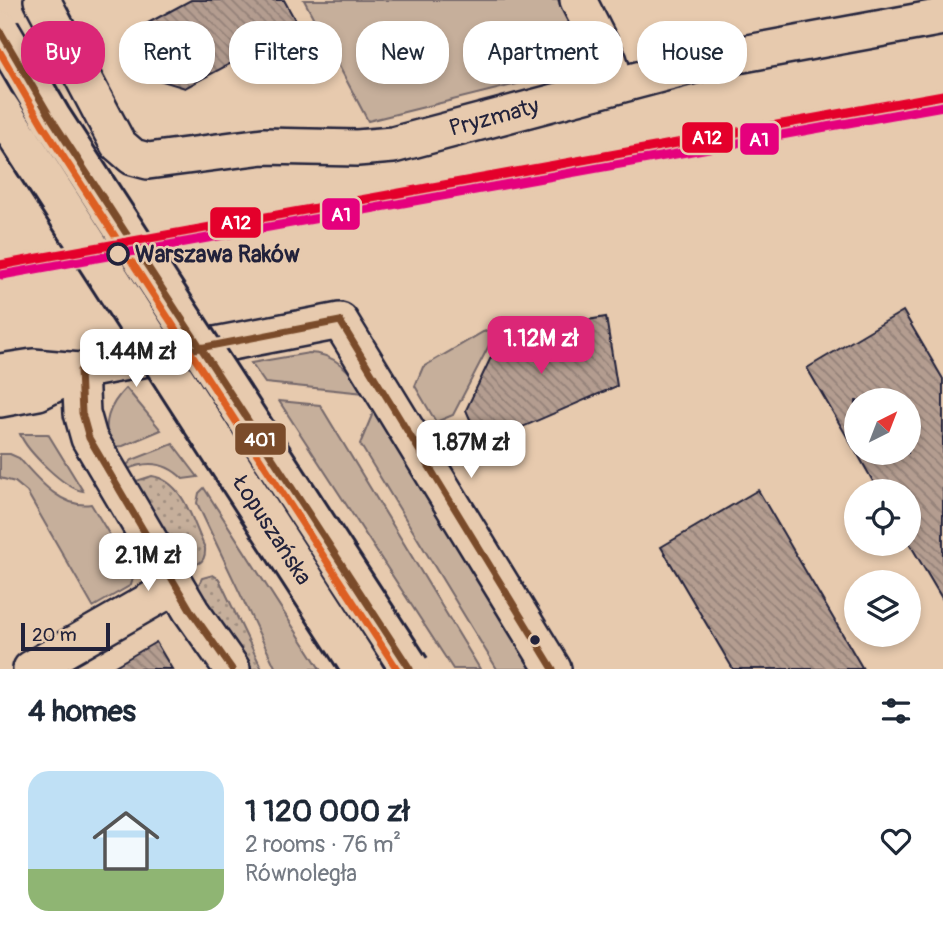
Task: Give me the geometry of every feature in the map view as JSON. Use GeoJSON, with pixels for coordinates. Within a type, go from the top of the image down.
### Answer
{"type":"FeatureCollection","features":[{"type":"Feature","properties":{"kind":"main road","name":"Łopuszańska"},"geometry":{"type":"LineString","coordinates":[[0,32],[51,118],[410,669]]}},
{"type":"Feature","properties":{"kind":"main road","name":"Łopuszańska"},"geometry":{"type":"LineString","coordinates":[[0,109],[362,669]]}},
{"type":"Feature","properties":{"kind":"street","name":"Pryzmaty"},"geometry":{"type":"LineString","coordinates":[[42,0],[103,117],[122,148],[140,160],[263,146],[375,148],[616,84]]}},
{"type":"Feature","properties":{"kind":"street"},"geometry":{"type":"LineString","coordinates":[[578,0],[589,21]]}},
{"type":"Feature","properties":{"kind":"street","name":"Pryzmaty"},"geometry":{"type":"LineString","coordinates":[[623,82],[721,58],[943,17]]}},
{"type":"Feature","properties":{"kind":"street"},"geometry":{"type":"LineString","coordinates":[[0,372],[33,367],[80,371],[340,321],[553,669]]}},
{"type":"Feature","properties":{"kind":"street"},"geometry":{"type":"LineString","coordinates":[[0,399],[38,392],[80,371]]}},
{"type":"Feature","properties":{"kind":"street"},"geometry":{"type":"LineString","coordinates":[[80,371],[82,413],[89,438],[176,586],[232,669]]}},
{"type":"Feature","properties":{"kind":"street"},"geometry":{"type":"LineString","coordinates":[[31,669],[176,586]]}},
{"type":"Feature","properties":{"kind":"shaded area"},"geometry":{"type":"Polygon","coordinates":[[[304,0],[558,0],[569,21],[463,21],[463,84],[517,84],[368,121],[342,72],[342,21],[315,21],[304,0]]]}},
{"type":"Feature","properties":{"kind":"shaded area"},"geometry":{"type":"Polygon","coordinates":[[[498,328],[453,415],[436,422],[415,386],[423,367],[483,332],[498,328]]]}},
{"type":"Feature","properties":{"kind":"shaded area"},"geometry":{"type":"Polygon","coordinates":[[[309,353],[335,360],[365,393],[265,383],[251,363],[309,353]]]}},
{"type":"Feature","properties":{"kind":"shaded area"},"geometry":{"type":"Polygon","coordinates":[[[126,388],[161,430],[123,446],[112,447],[107,431],[108,415],[126,388]]]}},
{"type":"Feature","properties":{"kind":"shaded area"},"geometry":{"type":"Polygon","coordinates":[[[279,401],[320,405],[480,669],[453,669],[279,401]]]}},
{"type":"Feature","properties":{"kind":"shaded area"},"geometry":{"type":"Polygon","coordinates":[[[375,408],[533,669],[497,669],[360,444],[375,408]]]}},
{"type":"Feature","properties":{"kind":"shaded area"},"geometry":{"type":"Polygon","coordinates":[[[20,434],[48,434],[83,491],[67,484],[47,468],[30,450],[20,434]]]}},
{"type":"Feature","properties":{"kind":"shaded area"},"geometry":{"type":"Polygon","coordinates":[[[173,444],[198,477],[183,479],[170,469],[156,464],[126,470],[125,467],[132,460],[173,444]]]}},
{"type":"Feature","properties":{"kind":"shaded area"},"geometry":{"type":"Polygon","coordinates":[[[0,454],[19,458],[42,483],[60,497],[70,502],[91,504],[134,575],[131,585],[93,607],[27,492],[15,482],[0,478],[0,454]]]}},
{"type":"Feature","properties":{"kind":"shaded area"},"geometry":{"type":"Polygon","coordinates":[[[152,476],[172,486],[186,504],[205,548],[204,557],[199,563],[183,563],[133,482],[152,476]]]}},
{"type":"Feature","properties":{"kind":"shaded area"},"geometry":{"type":"Polygon","coordinates":[[[204,488],[320,669],[276,669],[197,503],[199,493],[204,488]]]}},
{"type":"Feature","properties":{"kind":"shaded area"},"geometry":{"type":"Polygon","coordinates":[[[213,575],[219,579],[262,669],[252,669],[199,592],[202,578],[213,575]]]}},
{"type":"Feature","properties":{"kind":"building"},"geometry":{"type":"Polygon","coordinates":[[[191,0],[284,0],[296,21],[229,21],[229,64],[215,72],[215,21],[152,21],[191,0]]]}},
{"type":"Feature","properties":{"kind":"building"},"geometry":{"type":"Polygon","coordinates":[[[172,84],[192,84],[185,88],[172,84]]]}},
{"type":"Feature","properties":{"kind":"building"},"geometry":{"type":"Polygon","coordinates":[[[903,311],[943,379],[943,600],[917,556],[921,556],[921,479],[872,479],[864,466],[921,465],[921,388],[844,388],[844,431],[807,368],[903,311]]]}},
{"type":"Feature","properties":{"kind":"building"},"geometry":{"type":"Polygon","coordinates":[[[606,317],[617,386],[481,445],[466,410],[502,334],[606,317]]]}},
{"type":"Feature","properties":{"kind":"building"},"geometry":{"type":"Polygon","coordinates":[[[758,490],[844,637],[844,647],[850,647],[863,669],[733,669],[661,547],[758,490]]]}},
{"type":"Feature","properties":{"kind":"building"},"geometry":{"type":"Polygon","coordinates":[[[156,642],[172,669],[110,669],[156,642]]]}},
{"type":"Feature","properties":{"kind":"transit line","name":"401"},"geometry":{"type":"LineString","coordinates":[[0,31],[51,118],[410,669]]}},
{"type":"Feature","properties":{"kind":"transit line"},"geometry":{"type":"LineString","coordinates":[[0,52],[42,124],[397,669]]}},
{"type":"Feature","properties":{"kind":"transit line","name":"A12"},"geometry":{"type":"LineString","coordinates":[[0,265],[943,95]]}},
{"type":"Feature","properties":{"kind":"transit line","name":"A1"},"geometry":{"type":"LineString","coordinates":[[2,275],[943,106]]}},
{"type":"Feature","properties":{"kind":"transit line","name":"401"},"geometry":{"type":"LineString","coordinates":[[232,669],[191,611],[89,438],[82,413],[80,371],[340,321],[553,669]]}},
{"type":"Feature","properties":{"kind":"place","name":"Warszawa Raków"},"geometry":{"type":"Point","coordinates":[118,254]}}]}
